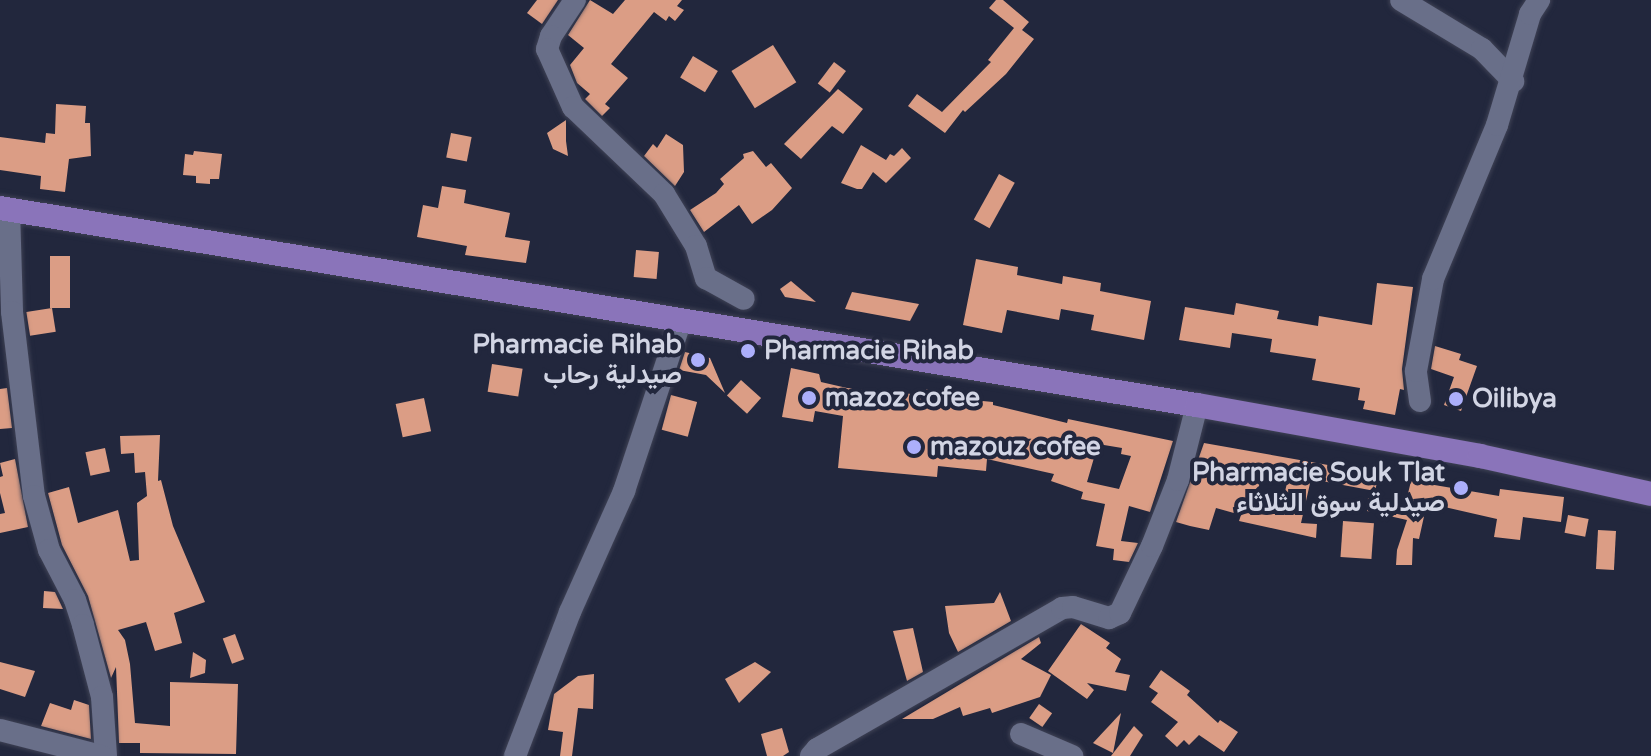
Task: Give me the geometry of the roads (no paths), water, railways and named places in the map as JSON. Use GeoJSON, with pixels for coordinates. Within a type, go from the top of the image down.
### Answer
{"type":"FeatureCollection","features":[{"type":"Feature","properties":{"kind":"main road"},"geometry":{"type":"LineString","coordinates":[[4,209],[1197,405],[1480,456],[1651,494]]}},
{"type":"Feature","properties":{"kind":"street"},"geometry":{"type":"LineString","coordinates":[[575,0],[547,49],[573,107],[664,194],[696,246],[706,278],[744,299]]}},
{"type":"Feature","properties":{"kind":"street"},"geometry":{"type":"LineString","coordinates":[[1401,0],[1482,49],[1513,81]]}},
{"type":"Feature","properties":{"kind":"street"},"geometry":{"type":"LineString","coordinates":[[1420,401],[1416,371],[1433,279],[1513,81],[1530,14],[1539,0]]}},
{"type":"Feature","properties":{"kind":"street"},"geometry":{"type":"LineString","coordinates":[[0,730],[104,756],[102,697],[83,625],[75,600],[49,550],[34,496],[13,324],[4,209]]}},
{"type":"Feature","properties":{"kind":"street"},"geometry":{"type":"LineString","coordinates":[[515,756],[570,612],[624,491],[681,320]]}},
{"type":"Feature","properties":{"kind":"street"},"geometry":{"type":"LineString","coordinates":[[811,756],[817,749],[1062,608],[1073,607],[1109,618],[1120,613],[1152,546],[1178,480],[1197,405]]}},
{"type":"Feature","properties":{"kind":"street"},"geometry":{"type":"LineString","coordinates":[[1021,734],[1072,756]]}},
{"type":"Feature","properties":{"kind":"place","name":"Pharmacie Rihab"},"geometry":{"type":"Point","coordinates":[748,351]}},
{"type":"Feature","properties":{"kind":"place","name":"Pharmacie Rihab صيدلية رحاب"},"geometry":{"type":"Point","coordinates":[698,360]}},
{"type":"Feature","properties":{"kind":"place","name":"mazoz cofee"},"geometry":{"type":"Point","coordinates":[809,398]}},
{"type":"Feature","properties":{"kind":"place","name":"Oilibya"},"geometry":{"type":"Point","coordinates":[1456,399]}},
{"type":"Feature","properties":{"kind":"place","name":"mazouz cofee"},"geometry":{"type":"Point","coordinates":[914,447]}},
{"type":"Feature","properties":{"kind":"place","name":"Pharmacie Souk Tlat صيدلية سوق الثلاثاء"},"geometry":{"type":"Point","coordinates":[1461,488]}}]}
